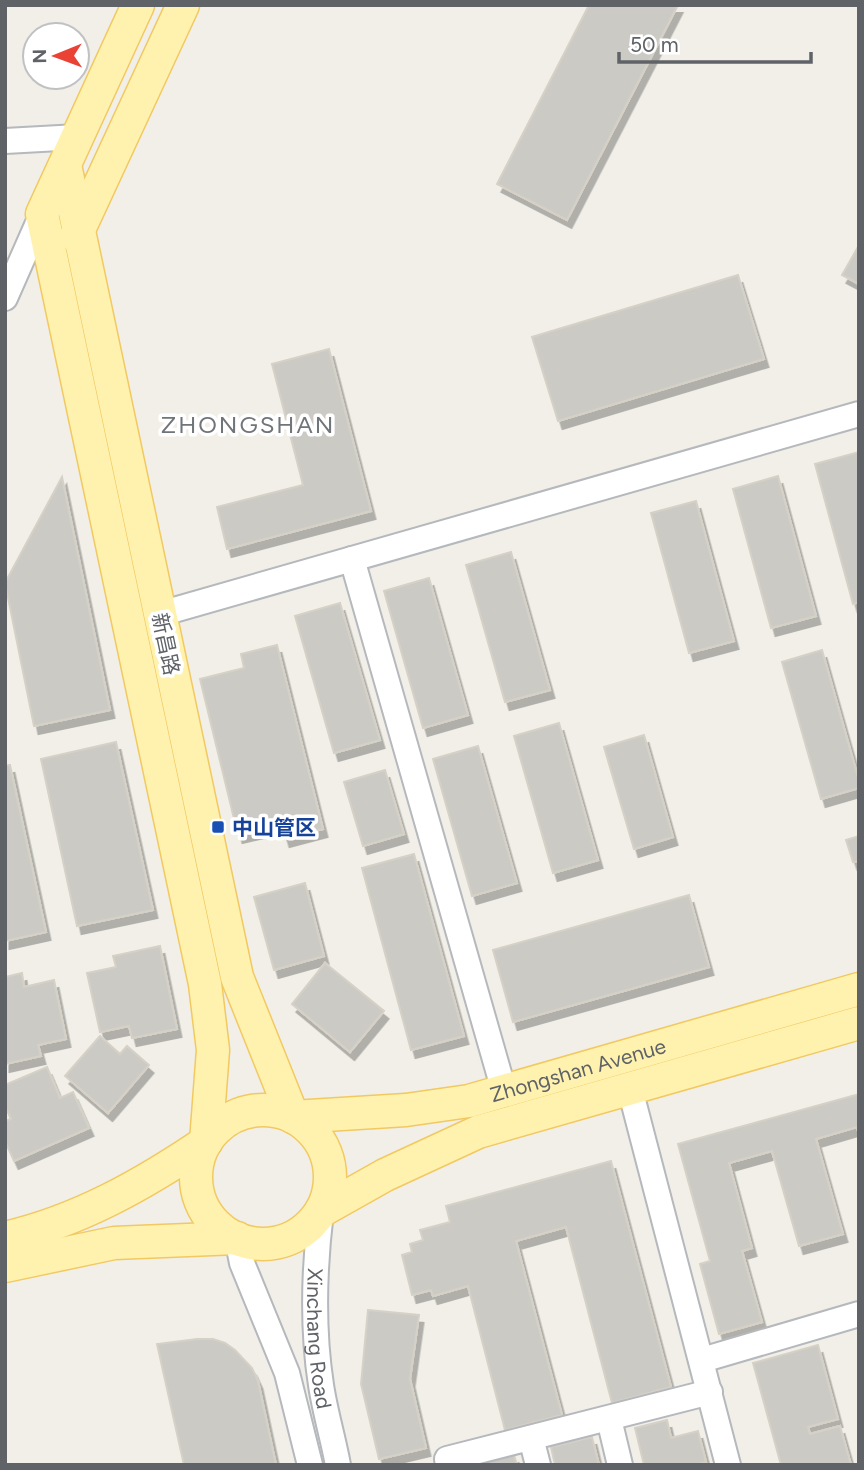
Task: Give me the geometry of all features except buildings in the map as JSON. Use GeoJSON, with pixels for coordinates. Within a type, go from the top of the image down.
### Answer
{"type":"FeatureCollection","features":[{"type":"Feature","properties":{"kind":"main road"},"geometry":{"type":"LineString","coordinates":[[42,214],[138,5]]}},
{"type":"Feature","properties":{"kind":"main road"},"geometry":{"type":"LineString","coordinates":[[56,279],[183,5]]}},
{"type":"Feature","properties":{"kind":"main road","name":"新昌路"},"geometry":{"type":"LineString","coordinates":[[71,151],[79,230],[237,977],[293,1116]]}},
{"type":"Feature","properties":{"kind":"main road","name":"新昌路"},"geometry":{"type":"LineString","coordinates":[[42,214],[205,984],[213,1050],[206,1142]]}},
{"type":"Feature","properties":{"kind":"main road","name":"Zhongshan Avenue"},"geometry":{"type":"LineString","coordinates":[[293,1116],[407,1110],[469,1101],[859,989]]}},
{"type":"Feature","properties":{"kind":"main road","name":"Zhongshan Avenue"},"geometry":{"type":"LineString","coordinates":[[321,1211],[384,1175],[478,1132],[859,1023]]}},
{"type":"Feature","properties":{"kind":"main road"},"geometry":{"type":"LineString","coordinates":[[5,1238],[99,1206],[160,1172],[206,1142],[219,1127],[235,1116],[254,1110],[293,1116],[320,1141],[327,1156],[330,1175],[328,1194],[321,1211],[309,1226],[294,1237],[275,1243],[256,1244],[237,1238],[214,1221],[200,1197],[196,1178],[206,1142]]}},
{"type":"Feature","properties":{"kind":"main road"},"geometry":{"type":"LineString","coordinates":[[5,1266],[114,1243],[237,1238]]}},
{"type":"Feature","properties":{"kind":"street"},"geometry":{"type":"LineString","coordinates":[[5,141],[71,151]]}},
{"type":"Feature","properties":{"kind":"street"},"geometry":{"type":"LineString","coordinates":[[5,298],[42,214]]}},
{"type":"Feature","properties":{"kind":"street"},"geometry":{"type":"LineString","coordinates":[[160,614],[859,414]]}},
{"type":"Feature","properties":{"kind":"street"},"geometry":{"type":"LineString","coordinates":[[352,559],[504,1091]]}},
{"type":"Feature","properties":{"kind":"street"},"geometry":{"type":"LineString","coordinates":[[630,1089],[728,1465]]}},
{"type":"Feature","properties":{"kind":"street","name":"Xinchang Road"},"geometry":{"type":"LineString","coordinates":[[321,1211],[315,1285],[317,1353],[321,1387],[338,1465]]}},
{"type":"Feature","properties":{"kind":"street","name":"Xinchang Road"},"geometry":{"type":"LineString","coordinates":[[237,1238],[242,1263],[287,1373],[310,1465]]}},
{"type":"Feature","properties":{"kind":"street"},"geometry":{"type":"LineString","coordinates":[[702,1360],[859,1314]]}},
{"type":"Feature","properties":{"kind":"street"},"geometry":{"type":"LineString","coordinates":[[448,1465],[447,1459],[710,1392]]}},
{"type":"Feature","properties":{"kind":"street"},"geometry":{"type":"LineString","coordinates":[[609,1419],[620,1465]]}},
{"type":"Feature","properties":{"kind":"street"},"geometry":{"type":"LineString","coordinates":[[531,1438],[538,1465]]}},
{"type":"Feature","properties":{"kind":"place","name":"中山管区"},"geometry":{"type":"Point","coordinates":[218,827]}},
{"type":"Feature","properties":{"kind":"district","name":"ZHONGSHAN"},"geometry":{"type":"Point","coordinates":[248,424]}}]}
